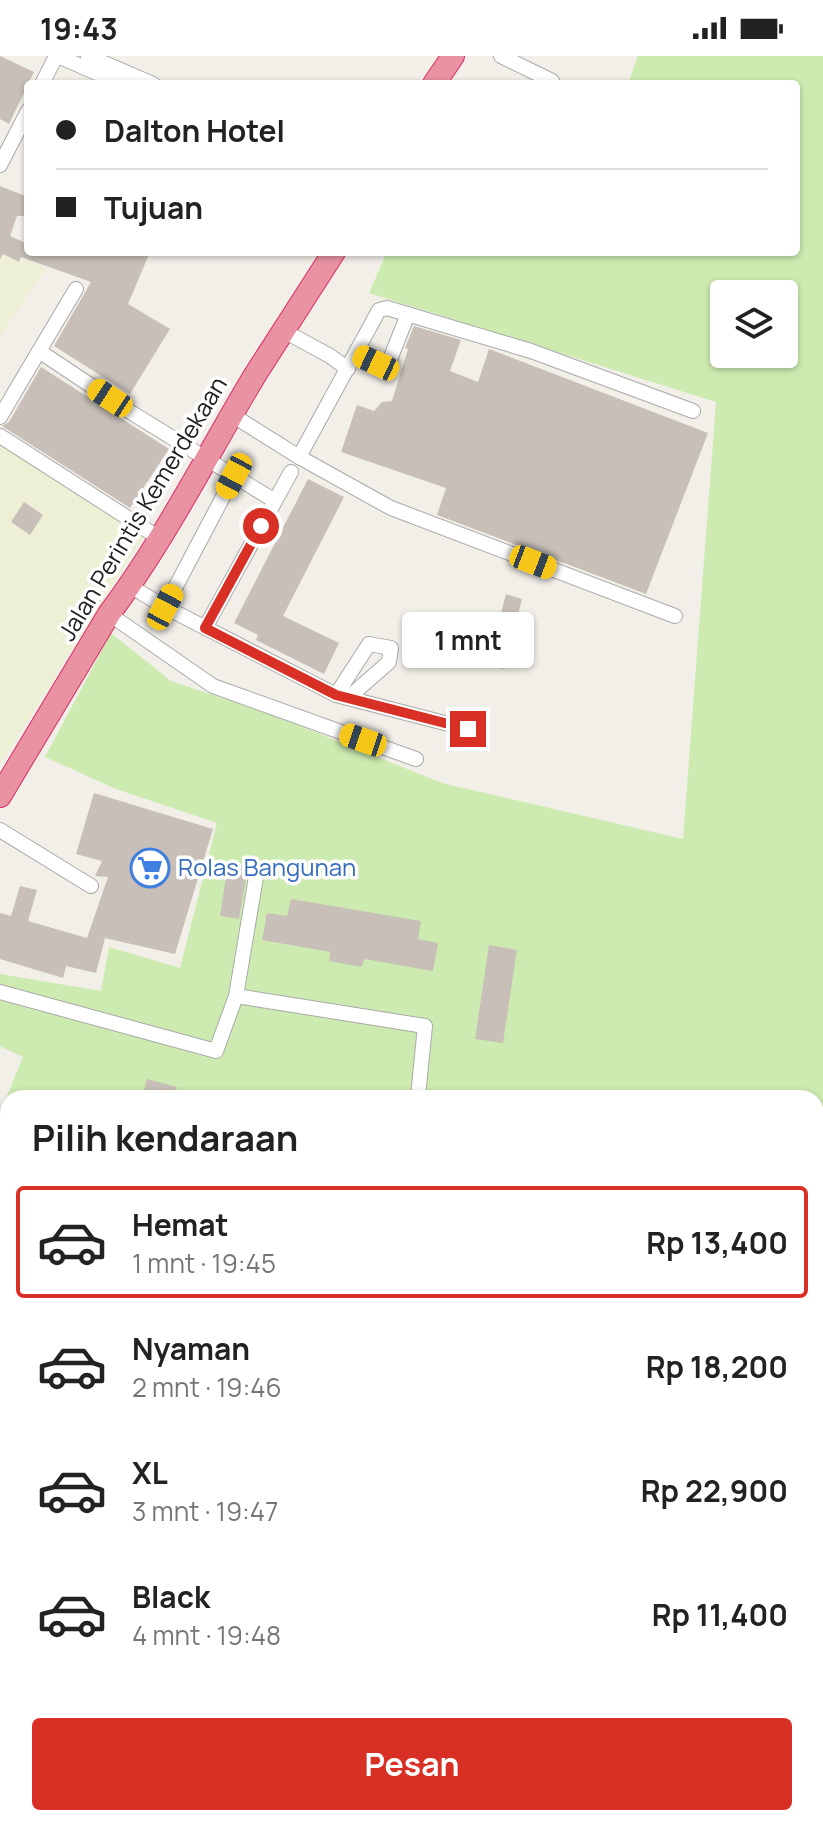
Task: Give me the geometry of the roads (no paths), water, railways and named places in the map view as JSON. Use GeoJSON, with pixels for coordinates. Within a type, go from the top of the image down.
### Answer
{"type":"FeatureCollection","features":[{"type":"Feature","properties":{"kind":"highway"},"geometry":{"type":"LineString","coordinates":[[437,80],[453,56]]}},
{"type":"Feature","properties":{"kind":"highway","name":"Jalan Perintis Kemerdekaan"},"geometry":{"type":"LineString","coordinates":[[0,796],[331,256]]}},
{"type":"Feature","properties":{"kind":"street"},"geometry":{"type":"LineString","coordinates":[[44,80],[57,56],[125,80]]}},
{"type":"Feature","properties":{"kind":"street"},"geometry":{"type":"LineString","coordinates":[[88,56],[125,80]]}},
{"type":"Feature","properties":{"kind":"street"},"geometry":{"type":"LineString","coordinates":[[501,56],[550,80]]}},
{"type":"Feature","properties":{"kind":"street"},"geometry":{"type":"LineString","coordinates":[[0,165],[24,119]]}},
{"type":"Feature","properties":{"kind":"street"},"geometry":{"type":"LineString","coordinates":[[0,417],[76,289]]}},
{"type":"Feature","properties":{"kind":"street"},"geometry":{"type":"LineString","coordinates":[[299,457],[379,310],[387,308],[531,351],[693,411]]}},
{"type":"Feature","properties":{"kind":"street"},"geometry":{"type":"LineString","coordinates":[[356,354],[376,363],[389,362],[408,314]]}},
{"type":"Feature","properties":{"kind":"street"},"geometry":{"type":"LineString","coordinates":[[284,331],[348,369]]}},
{"type":"Feature","properties":{"kind":"street"},"geometry":{"type":"LineString","coordinates":[[39,351],[275,501]]}},
{"type":"Feature","properties":{"kind":"street"},"geometry":{"type":"LineString","coordinates":[[232,415],[299,457],[391,508],[675,616]]}},
{"type":"Feature","properties":{"kind":"street"},"geometry":{"type":"LineString","coordinates":[[0,436],[159,538]]}},
{"type":"Feature","properties":{"kind":"street"},"geometry":{"type":"LineString","coordinates":[[205,628],[291,472]]}},
{"type":"Feature","properties":{"kind":"street"},"geometry":{"type":"LineString","coordinates":[[171,610],[234,476]]}},
{"type":"Feature","properties":{"kind":"street"},"geometry":{"type":"LineString","coordinates":[[130,586],[205,628],[342,696],[468,729],[470,719]]}},
{"type":"Feature","properties":{"kind":"street"},"geometry":{"type":"LineString","coordinates":[[109,614],[213,686],[416,759]]}},
{"type":"Feature","properties":{"kind":"street"},"geometry":{"type":"LineString","coordinates":[[0,830],[91,886]]}},
{"type":"Feature","properties":{"kind":"street"},"geometry":{"type":"LineString","coordinates":[[0,992],[216,1051],[236,996],[257,871]]}},
{"type":"Feature","properties":{"kind":"street"},"geometry":{"type":"LineString","coordinates":[[236,996],[425,1026],[419,1090]]}},
{"type":"Feature","properties":{"kind":"place","name":"Rolas Bangunan"},"geometry":{"type":"Point","coordinates":[150,868]}}]}
